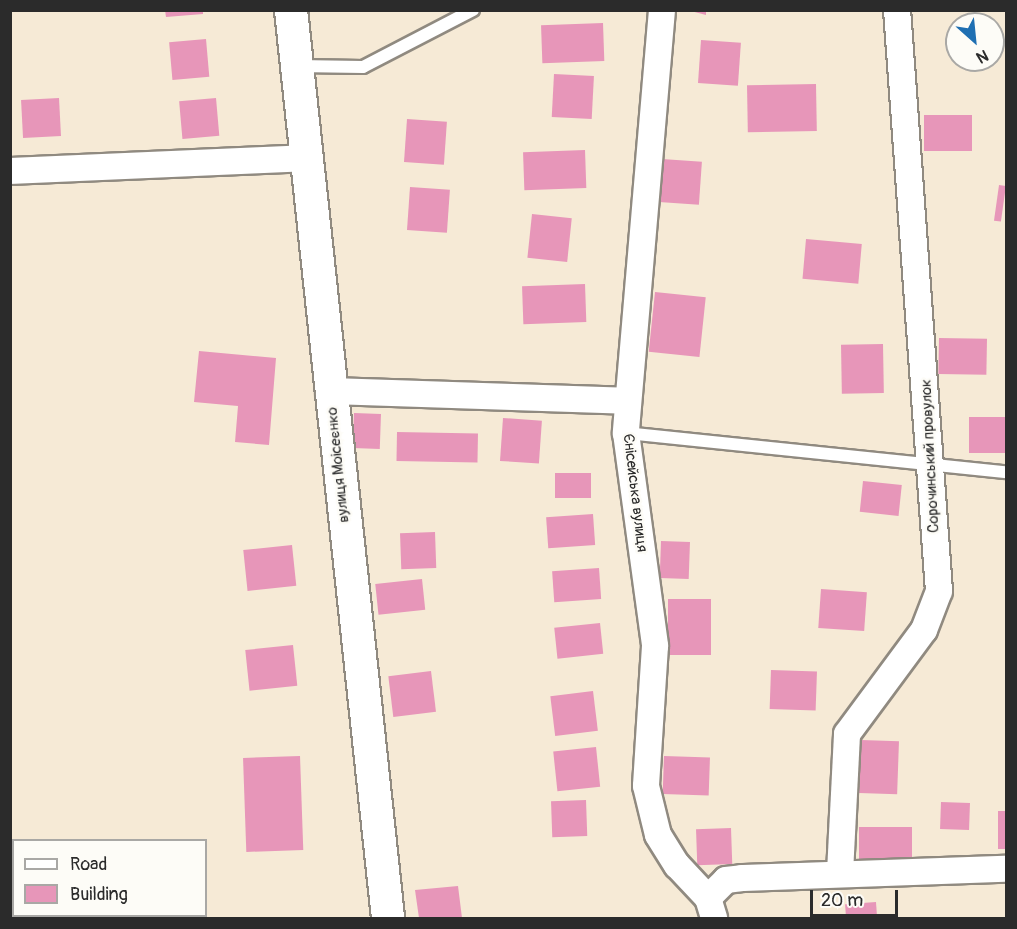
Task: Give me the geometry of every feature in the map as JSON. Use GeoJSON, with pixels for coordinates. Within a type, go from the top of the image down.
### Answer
{"type":"FeatureCollection","features":[{"type":"Feature","properties":{"kind":"street","name":"вулиця Моісеєнко"},"geometry":{"type":"LineString","coordinates":[[291,10],[303,158],[388,918]]}},
{"type":"Feature","properties":{"kind":"street","name":"Єнісейська вулиця"},"geometry":{"type":"LineString","coordinates":[[662,10],[626,433],[655,646],[646,786],[658,835],[677,865],[711,908]]}},
{"type":"Feature","properties":{"kind":"street","name":"Сорочинський провулок"},"geometry":{"type":"LineString","coordinates":[[840,873],[847,735],[924,630],[939,591],[897,10]]}},
{"type":"Feature","properties":{"kind":"street"},"geometry":{"type":"LineString","coordinates":[[10,171],[303,158]]}},
{"type":"Feature","properties":{"kind":"street"},"geometry":{"type":"LineString","coordinates":[[329,391],[628,401]]}},
{"type":"Feature","properties":{"kind":"street"},"geometry":{"type":"LineString","coordinates":[[711,908],[726,880],[840,873],[1006,869]]}},
{"type":"Feature","properties":{"kind":"lane"},"geometry":{"type":"LineString","coordinates":[[295,66],[363,67],[473,10]]}},
{"type":"Feature","properties":{"kind":"lane"},"geometry":{"type":"LineString","coordinates":[[626,433],[1006,472]]}},
{"type":"Feature","properties":{"kind":"building"},"geometry":{"type":"Polygon","coordinates":[[[165,10],[203,10],[203,14],[166,17],[165,10]]]}},
{"type":"Feature","properties":{"kind":"building"},"geometry":{"type":"Polygon","coordinates":[[[687,10],[706,10],[706,15],[687,10]]]}},
{"type":"Feature","properties":{"kind":"building"},"geometry":{"type":"Polygon","coordinates":[[[603,23],[604,61],[542,63],[541,25],[603,23]]]}},
{"type":"Feature","properties":{"kind":"building"},"geometry":{"type":"Polygon","coordinates":[[[206,39],[209,77],[172,80],[169,42],[206,39]]]}},
{"type":"Feature","properties":{"kind":"building"},"geometry":{"type":"Polygon","coordinates":[[[701,40],[741,43],[738,86],[698,83],[701,40]]]}},
{"type":"Feature","properties":{"kind":"building"},"geometry":{"type":"Polygon","coordinates":[[[554,74],[594,76],[592,119],[552,117],[554,74]]]}},
{"type":"Feature","properties":{"kind":"building"},"geometry":{"type":"Polygon","coordinates":[[[816,84],[817,131],[748,132],[747,85],[816,84]]]}},
{"type":"Feature","properties":{"kind":"building"},"geometry":{"type":"Polygon","coordinates":[[[59,98],[61,136],[23,138],[21,100],[59,98]]]}},
{"type":"Feature","properties":{"kind":"building"},"geometry":{"type":"Polygon","coordinates":[[[216,98],[219,136],[182,139],[179,101],[216,98]]]}},
{"type":"Feature","properties":{"kind":"building"},"geometry":{"type":"Polygon","coordinates":[[[924,115],[972,115],[972,151],[924,151],[924,115]]]}},
{"type":"Feature","properties":{"kind":"building"},"geometry":{"type":"Polygon","coordinates":[[[407,119],[447,122],[444,165],[404,162],[407,119]]]}},
{"type":"Feature","properties":{"kind":"building"},"geometry":{"type":"Polygon","coordinates":[[[585,150],[586,188],[524,190],[523,152],[585,150]]]}},
{"type":"Feature","properties":{"kind":"building"},"geometry":{"type":"Polygon","coordinates":[[[662,159],[702,162],[699,205],[659,202],[662,159]]]}},
{"type":"Feature","properties":{"kind":"building"},"geometry":{"type":"Polygon","coordinates":[[[999,185],[1006,186],[1001,222],[994,221],[999,185]]]}},
{"type":"Feature","properties":{"kind":"building"},"geometry":{"type":"Polygon","coordinates":[[[410,187],[450,190],[447,233],[407,230],[410,187]]]}},
{"type":"Feature","properties":{"kind":"building"},"geometry":{"type":"Polygon","coordinates":[[[532,214],[572,218],[567,262],[527,258],[532,214]]]}},
{"type":"Feature","properties":{"kind":"building"},"geometry":{"type":"Polygon","coordinates":[[[806,239],[862,244],[858,284],[803,279],[806,239]]]}},
{"type":"Feature","properties":{"kind":"building"},"geometry":{"type":"Polygon","coordinates":[[[585,284],[586,322],[523,324],[522,286],[585,284]]]}},
{"type":"Feature","properties":{"kind":"building"},"geometry":{"type":"Polygon","coordinates":[[[655,292],[706,297],[699,357],[649,352],[655,292]]]}},
{"type":"Feature","properties":{"kind":"building"},"geometry":{"type":"Polygon","coordinates":[[[939,338],[987,339],[986,375],[938,374],[939,338]]]}},
{"type":"Feature","properties":{"kind":"building"},"geometry":{"type":"Polygon","coordinates":[[[883,344],[884,393],[842,394],[841,345],[883,344]]]}},
{"type":"Feature","properties":{"kind":"building"},"geometry":{"type":"Polygon","coordinates":[[[199,351],[276,358],[269,445],[235,442],[238,406],[194,402],[199,351]]]}},
{"type":"Feature","properties":{"kind":"building"},"geometry":{"type":"Polygon","coordinates":[[[354,413],[381,414],[380,449],[353,448],[354,413]]]}},
{"type":"Feature","properties":{"kind":"building"},"geometry":{"type":"Polygon","coordinates":[[[969,417],[1006,417],[1006,453],[969,453],[969,417]]]}},
{"type":"Feature","properties":{"kind":"building"},"geometry":{"type":"Polygon","coordinates":[[[503,418],[542,421],[539,464],[500,461],[503,418]]]}},
{"type":"Feature","properties":{"kind":"building"},"geometry":{"type":"Polygon","coordinates":[[[397,432],[478,433],[477,462],[396,461],[397,432]]]}},
{"type":"Feature","properties":{"kind":"building"},"geometry":{"type":"Polygon","coordinates":[[[555,473],[591,473],[591,498],[555,498],[555,473]]]}},
{"type":"Feature","properties":{"kind":"building"},"geometry":{"type":"Polygon","coordinates":[[[863,481],[902,485],[899,516],[860,512],[863,481]]]}},
{"type":"Feature","properties":{"kind":"building"},"geometry":{"type":"Polygon","coordinates":[[[593,514],[595,545],[548,548],[546,517],[593,514]]]}},
{"type":"Feature","properties":{"kind":"building"},"geometry":{"type":"Polygon","coordinates":[[[435,532],[436,568],[401,569],[400,533],[435,532]]]}},
{"type":"Feature","properties":{"kind":"building"},"geometry":{"type":"Polygon","coordinates":[[[661,541],[690,542],[689,579],[660,578],[661,541]]]}},
{"type":"Feature","properties":{"kind":"building"},"geometry":{"type":"Polygon","coordinates":[[[292,545],[296,586],[248,591],[243,550],[292,545]]]}},
{"type":"Feature","properties":{"kind":"building"},"geometry":{"type":"Polygon","coordinates":[[[599,568],[601,599],[554,602],[552,571],[599,568]]]}},
{"type":"Feature","properties":{"kind":"building"},"geometry":{"type":"Polygon","coordinates":[[[422,579],[425,610],[378,615],[375,584],[422,579]]]}},
{"type":"Feature","properties":{"kind":"building"},"geometry":{"type":"Polygon","coordinates":[[[821,589],[867,592],[864,631],[818,628],[821,589]]]}},
{"type":"Feature","properties":{"kind":"building"},"geometry":{"type":"Polygon","coordinates":[[[668,599],[711,599],[711,655],[668,655],[668,599]]]}},
{"type":"Feature","properties":{"kind":"building"},"geometry":{"type":"Polygon","coordinates":[[[600,623],[603,654],[557,659],[554,628],[600,623]]]}},
{"type":"Feature","properties":{"kind":"building"},"geometry":{"type":"Polygon","coordinates":[[[293,645],[297,686],[250,691],[245,650],[293,645]]]}},
{"type":"Feature","properties":{"kind":"building"},"geometry":{"type":"Polygon","coordinates":[[[771,670],[817,672],[816,711],[770,709],[771,670]]]}},
{"type":"Feature","properties":{"kind":"building"},"geometry":{"type":"Polygon","coordinates":[[[431,671],[436,712],[393,717],[388,676],[431,671]]]}},
{"type":"Feature","properties":{"kind":"building"},"geometry":{"type":"Polygon","coordinates":[[[593,691],[598,731],[555,736],[550,696],[593,691]]]}},
{"type":"Feature","properties":{"kind":"building"},"geometry":{"type":"Polygon","coordinates":[[[861,740],[899,741],[897,794],[859,793],[861,740]]]}},
{"type":"Feature","properties":{"kind":"building"},"geometry":{"type":"Polygon","coordinates":[[[596,747],[600,787],[557,791],[553,751],[596,747]]]}},
{"type":"Feature","properties":{"kind":"building"},"geometry":{"type":"Polygon","coordinates":[[[300,756],[303,850],[246,852],[243,758],[300,756]]]}},
{"type":"Feature","properties":{"kind":"building"},"geometry":{"type":"Polygon","coordinates":[[[664,756],[710,758],[709,796],[663,794],[664,756]]]}},
{"type":"Feature","properties":{"kind":"building"},"geometry":{"type":"Polygon","coordinates":[[[586,800],[587,836],[552,837],[551,801],[586,800]]]}},
{"type":"Feature","properties":{"kind":"building"},"geometry":{"type":"Polygon","coordinates":[[[941,802],[970,803],[969,830],[940,829],[941,802]]]}},
{"type":"Feature","properties":{"kind":"building"},"geometry":{"type":"Polygon","coordinates":[[[998,811],[1006,811],[1006,849],[998,849],[998,811]]]}},
{"type":"Feature","properties":{"kind":"building"},"geometry":{"type":"Polygon","coordinates":[[[859,827],[912,827],[912,864],[859,864],[859,827]]]}},
{"type":"Feature","properties":{"kind":"building"},"geometry":{"type":"Polygon","coordinates":[[[731,828],[732,864],[697,865],[696,829],[731,828]]]}},
{"type":"Feature","properties":{"kind":"building"},"geometry":{"type":"Polygon","coordinates":[[[458,886],[462,918],[419,918],[415,890],[458,886]]]}},
{"type":"Feature","properties":{"kind":"building"},"geometry":{"type":"Polygon","coordinates":[[[876,902],[877,918],[846,918],[845,904],[876,902]]]}}]}
